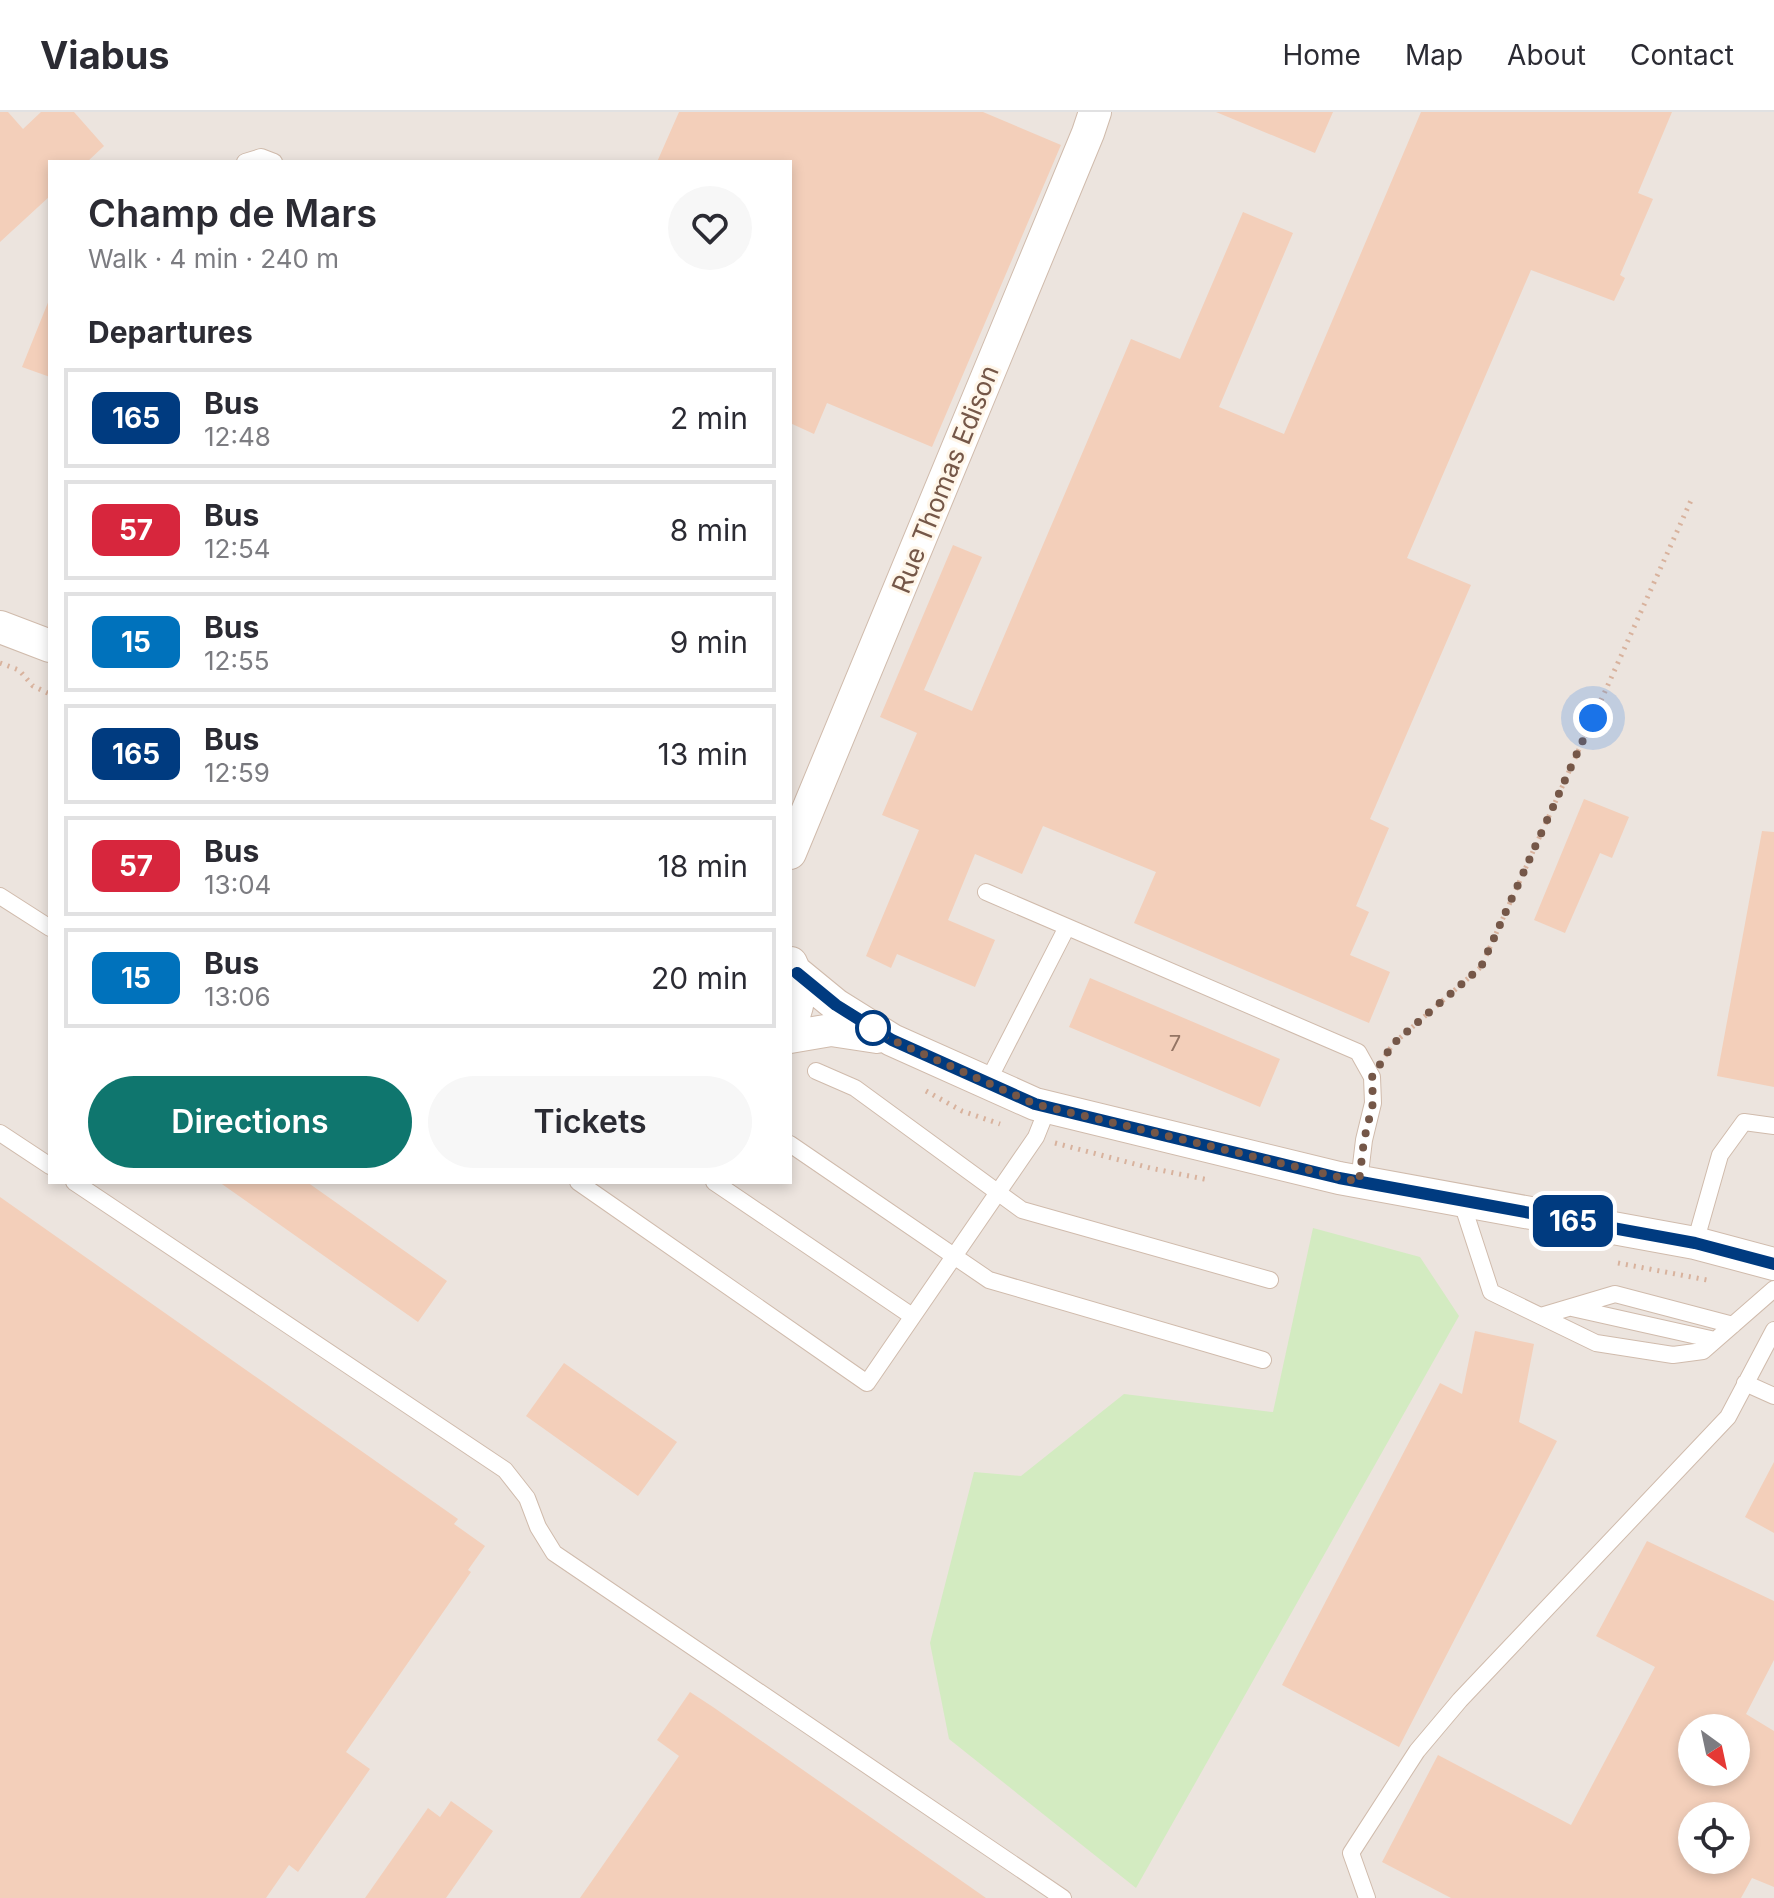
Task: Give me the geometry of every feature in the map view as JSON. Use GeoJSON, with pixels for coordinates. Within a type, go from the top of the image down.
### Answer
{"type":"FeatureCollection","features":[{"type":"Feature","properties":{"kind":"street","name":"Rue Thomas Edison"},"geometry":{"type":"LineString","coordinates":[[792,855],[1095,112]]}},
{"type":"Feature","properties":{"kind":"street"},"geometry":{"type":"LineString","coordinates":[[0,627],[48,645]]}},
{"type":"Feature","properties":{"kind":"street"},"geometry":{"type":"LineString","coordinates":[[792,1020],[800,992],[793,967]]}},
{"type":"Feature","properties":{"kind":"street"},"geometry":{"type":"LineString","coordinates":[[793,967],[836,1005],[892,1040],[1048,1107],[1359,1182],[1695,1243],[1774,1264]]}},
{"type":"Feature","properties":{"kind":"street"},"geometry":{"type":"LineString","coordinates":[[792,1037],[831,1030],[892,1040]]}},
{"type":"Feature","properties":{"kind":"lane"},"geometry":{"type":"LineString","coordinates":[[986,892],[1358,1052],[1372,1077],[1373,1103],[1364,1140],[1359,1182]]}},
{"type":"Feature","properties":{"kind":"lane"},"geometry":{"type":"LineString","coordinates":[[0,896],[48,927]]}},
{"type":"Feature","properties":{"kind":"lane"},"geometry":{"type":"LineString","coordinates":[[987,1083],[1067,927]]}},
{"type":"Feature","properties":{"kind":"lane"},"geometry":{"type":"LineString","coordinates":[[816,1071],[855,1088],[1022,1210],[1270,1280]]}},
{"type":"Feature","properties":{"kind":"lane"},"geometry":{"type":"LineString","coordinates":[[581,1184],[867,1383],[1036,1137],[1048,1107]]}},
{"type":"Feature","properties":{"kind":"lane"},"geometry":{"type":"LineString","coordinates":[[1695,1243],[1720,1155],[1744,1122],[1774,1126]]}},
{"type":"Feature","properties":{"kind":"lane"},"geometry":{"type":"LineString","coordinates":[[0,1133],[48,1165]]}},
{"type":"Feature","properties":{"kind":"lane"},"geometry":{"type":"LineString","coordinates":[[792,1145],[989,1280],[1263,1360]]}},
{"type":"Feature","properties":{"kind":"lane"},"geometry":{"type":"LineString","coordinates":[[77,1184],[505,1470],[527,1498],[538,1527],[554,1553],[1063,1898]]}},
{"type":"Feature","properties":{"kind":"lane"},"geometry":{"type":"LineString","coordinates":[[717,1184],[912,1316]]}},
{"type":"Feature","properties":{"kind":"lane"},"geometry":{"type":"LineString","coordinates":[[1461,1200],[1491,1292],[1596,1343],[1673,1355],[1703,1351],[1774,1289]]}},
{"type":"Feature","properties":{"kind":"lane"},"geometry":{"type":"LineString","coordinates":[[1541,1316],[1615,1294],[1733,1325]]}},
{"type":"Feature","properties":{"kind":"lane"},"geometry":{"type":"LineString","coordinates":[[1570,1308],[1715,1340]]}},
{"type":"Feature","properties":{"kind":"lane"},"geometry":{"type":"LineString","coordinates":[[1367,1898],[1351,1853],[1417,1751],[1460,1700],[1728,1417],[1774,1330]]}},
{"type":"Feature","properties":{"kind":"lane"},"geometry":{"type":"LineString","coordinates":[[1745,1383],[1774,1396]]}},
{"type":"Feature","properties":{"kind":"path"},"geometry":{"type":"LineString","coordinates":[[1372,1077],[1393,1044],[1481,967],[1693,496]]}},
{"type":"Feature","properties":{"kind":"path"},"geometry":{"type":"LineString","coordinates":[[0,663],[19,670],[33,686],[48,693]]}},
{"type":"Feature","properties":{"kind":"shaded area"},"geometry":{"type":"Polygon","coordinates":[[[0,112],[1774,112],[1774,1898],[0,1898],[0,112]]]}},
{"type":"Feature","properties":{"kind":"green space"},"geometry":{"type":"Polygon","coordinates":[[[1313,1228],[1420,1257],[1459,1316],[1136,1888],[949,1739],[930,1643],[974,1472],[1021,1476],[1124,1394],[1273,1412],[1313,1228]]]}},
{"type":"Feature","properties":{"kind":"building"},"geometry":{"type":"Polygon","coordinates":[[[0,112],[8,112],[23,129],[41,112],[74,112],[104,146],[89,160],[48,160],[48,198],[0,242],[0,112]]]}},
{"type":"Feature","properties":{"kind":"building"},"geometry":{"type":"Polygon","coordinates":[[[679,112],[983,112],[1061,145],[932,447],[827,403],[814,434],[792,424],[792,160],[658,160],[679,112]]]}},
{"type":"Feature","properties":{"kind":"building"},"geometry":{"type":"Polygon","coordinates":[[[1216,112],[1333,112],[1315,153],[1216,112]]]}},
{"type":"Feature","properties":{"kind":"building"},"geometry":{"type":"Polygon","coordinates":[[[1421,112],[1672,112],[1638,193],[1653,199],[1620,275],[1625,278],[1614,301],[1531,270],[1407,558],[1471,585],[1370,819],[1389,828],[1356,906],[1369,912],[1350,955],[1390,972],[1369,1023],[1134,923],[1156,872],[1043,826],[1022,874],[975,854],[948,920],[995,940],[975,987],[897,954],[891,968],[866,956],[919,830],[882,815],[917,733],[880,717],[953,545],[982,557],[924,690],[972,711],[1131,339],[1180,359],[1243,212],[1293,233],[1219,407],[1284,434],[1421,112]]]}},
{"type":"Feature","properties":{"kind":"building"},"geometry":{"type":"Polygon","coordinates":[[[48,302],[48,376],[22,367],[48,302]]]}},
{"type":"Feature","properties":{"kind":"building"},"geometry":{"type":"Polygon","coordinates":[[[1584,799],[1629,817],[1612,858],[1600,853],[1565,933],[1534,920],[1584,799]]]}},
{"type":"Feature","properties":{"kind":"building"},"geometry":{"type":"Polygon","coordinates":[[[1762,831],[1774,832],[1774,1087],[1717,1076],[1762,831]]]}},
{"type":"Feature","properties":{"kind":"building"},"geometry":{"type":"Polygon","coordinates":[[[1090,978],[1280,1059],[1260,1107],[1069,1027],[1090,978]]]}},
{"type":"Feature","properties":{"kind":"building"},"geometry":{"type":"Polygon","coordinates":[[[222,1184],[310,1184],[447,1281],[418,1322],[222,1184]]]}},
{"type":"Feature","properties":{"kind":"building"},"geometry":{"type":"Polygon","coordinates":[[[0,1197],[458,1519],[454,1524],[485,1546],[468,1570],[471,1572],[346,1752],[370,1769],[298,1872],[289,1865],[266,1898],[0,1898],[0,1197]]]}},
{"type":"Feature","properties":{"kind":"building"},"geometry":{"type":"Polygon","coordinates":[[[1475,1331],[1534,1344],[1519,1422],[1557,1441],[1399,1747],[1282,1685],[1440,1383],[1462,1394],[1475,1331]]]}},
{"type":"Feature","properties":{"kind":"building"},"geometry":{"type":"Polygon","coordinates":[[[564,1363],[677,1442],[638,1496],[526,1416],[564,1363]]]}},
{"type":"Feature","properties":{"kind":"building"},"geometry":{"type":"Polygon","coordinates":[[[1774,1462],[1774,1533],[1745,1517],[1774,1462]]]}},
{"type":"Feature","properties":{"kind":"building"},"geometry":{"type":"Polygon","coordinates":[[[1647,1541],[1774,1601],[1774,1660],[1746,1714],[1678,1714],[1678,1786],[1750,1786],[1750,1716],[1774,1731],[1774,1887],[1752,1878],[1741,1898],[1451,1898],[1382,1862],[1438,1755],[1571,1825],[1655,1667],[1596,1636],[1647,1541]]]}},
{"type":"Feature","properties":{"kind":"building"},"geometry":{"type":"Polygon","coordinates":[[[690,1692],[986,1898],[580,1898],[679,1756],[657,1740],[690,1692]]]}},
{"type":"Feature","properties":{"kind":"building"},"geometry":{"type":"Polygon","coordinates":[[[451,1801],[493,1831],[446,1898],[365,1898],[428,1808],[440,1817],[451,1801]]]}},
{"type":"Feature","properties":{"kind":"bus line","name":"165"},"geometry":{"type":"LineString","coordinates":[[797,973],[836,1005],[892,1040],[1035,1104],[1339,1178],[1695,1243],[1774,1264]]}},
{"type":"Feature","properties":{"kind":"route"},"geometry":{"type":"LineString","coordinates":[[873,1028],[892,1040],[1035,1104],[1359,1182],[1364,1140],[1373,1103],[1372,1077],[1393,1044],[1481,967],[1593,718]]}}]}
